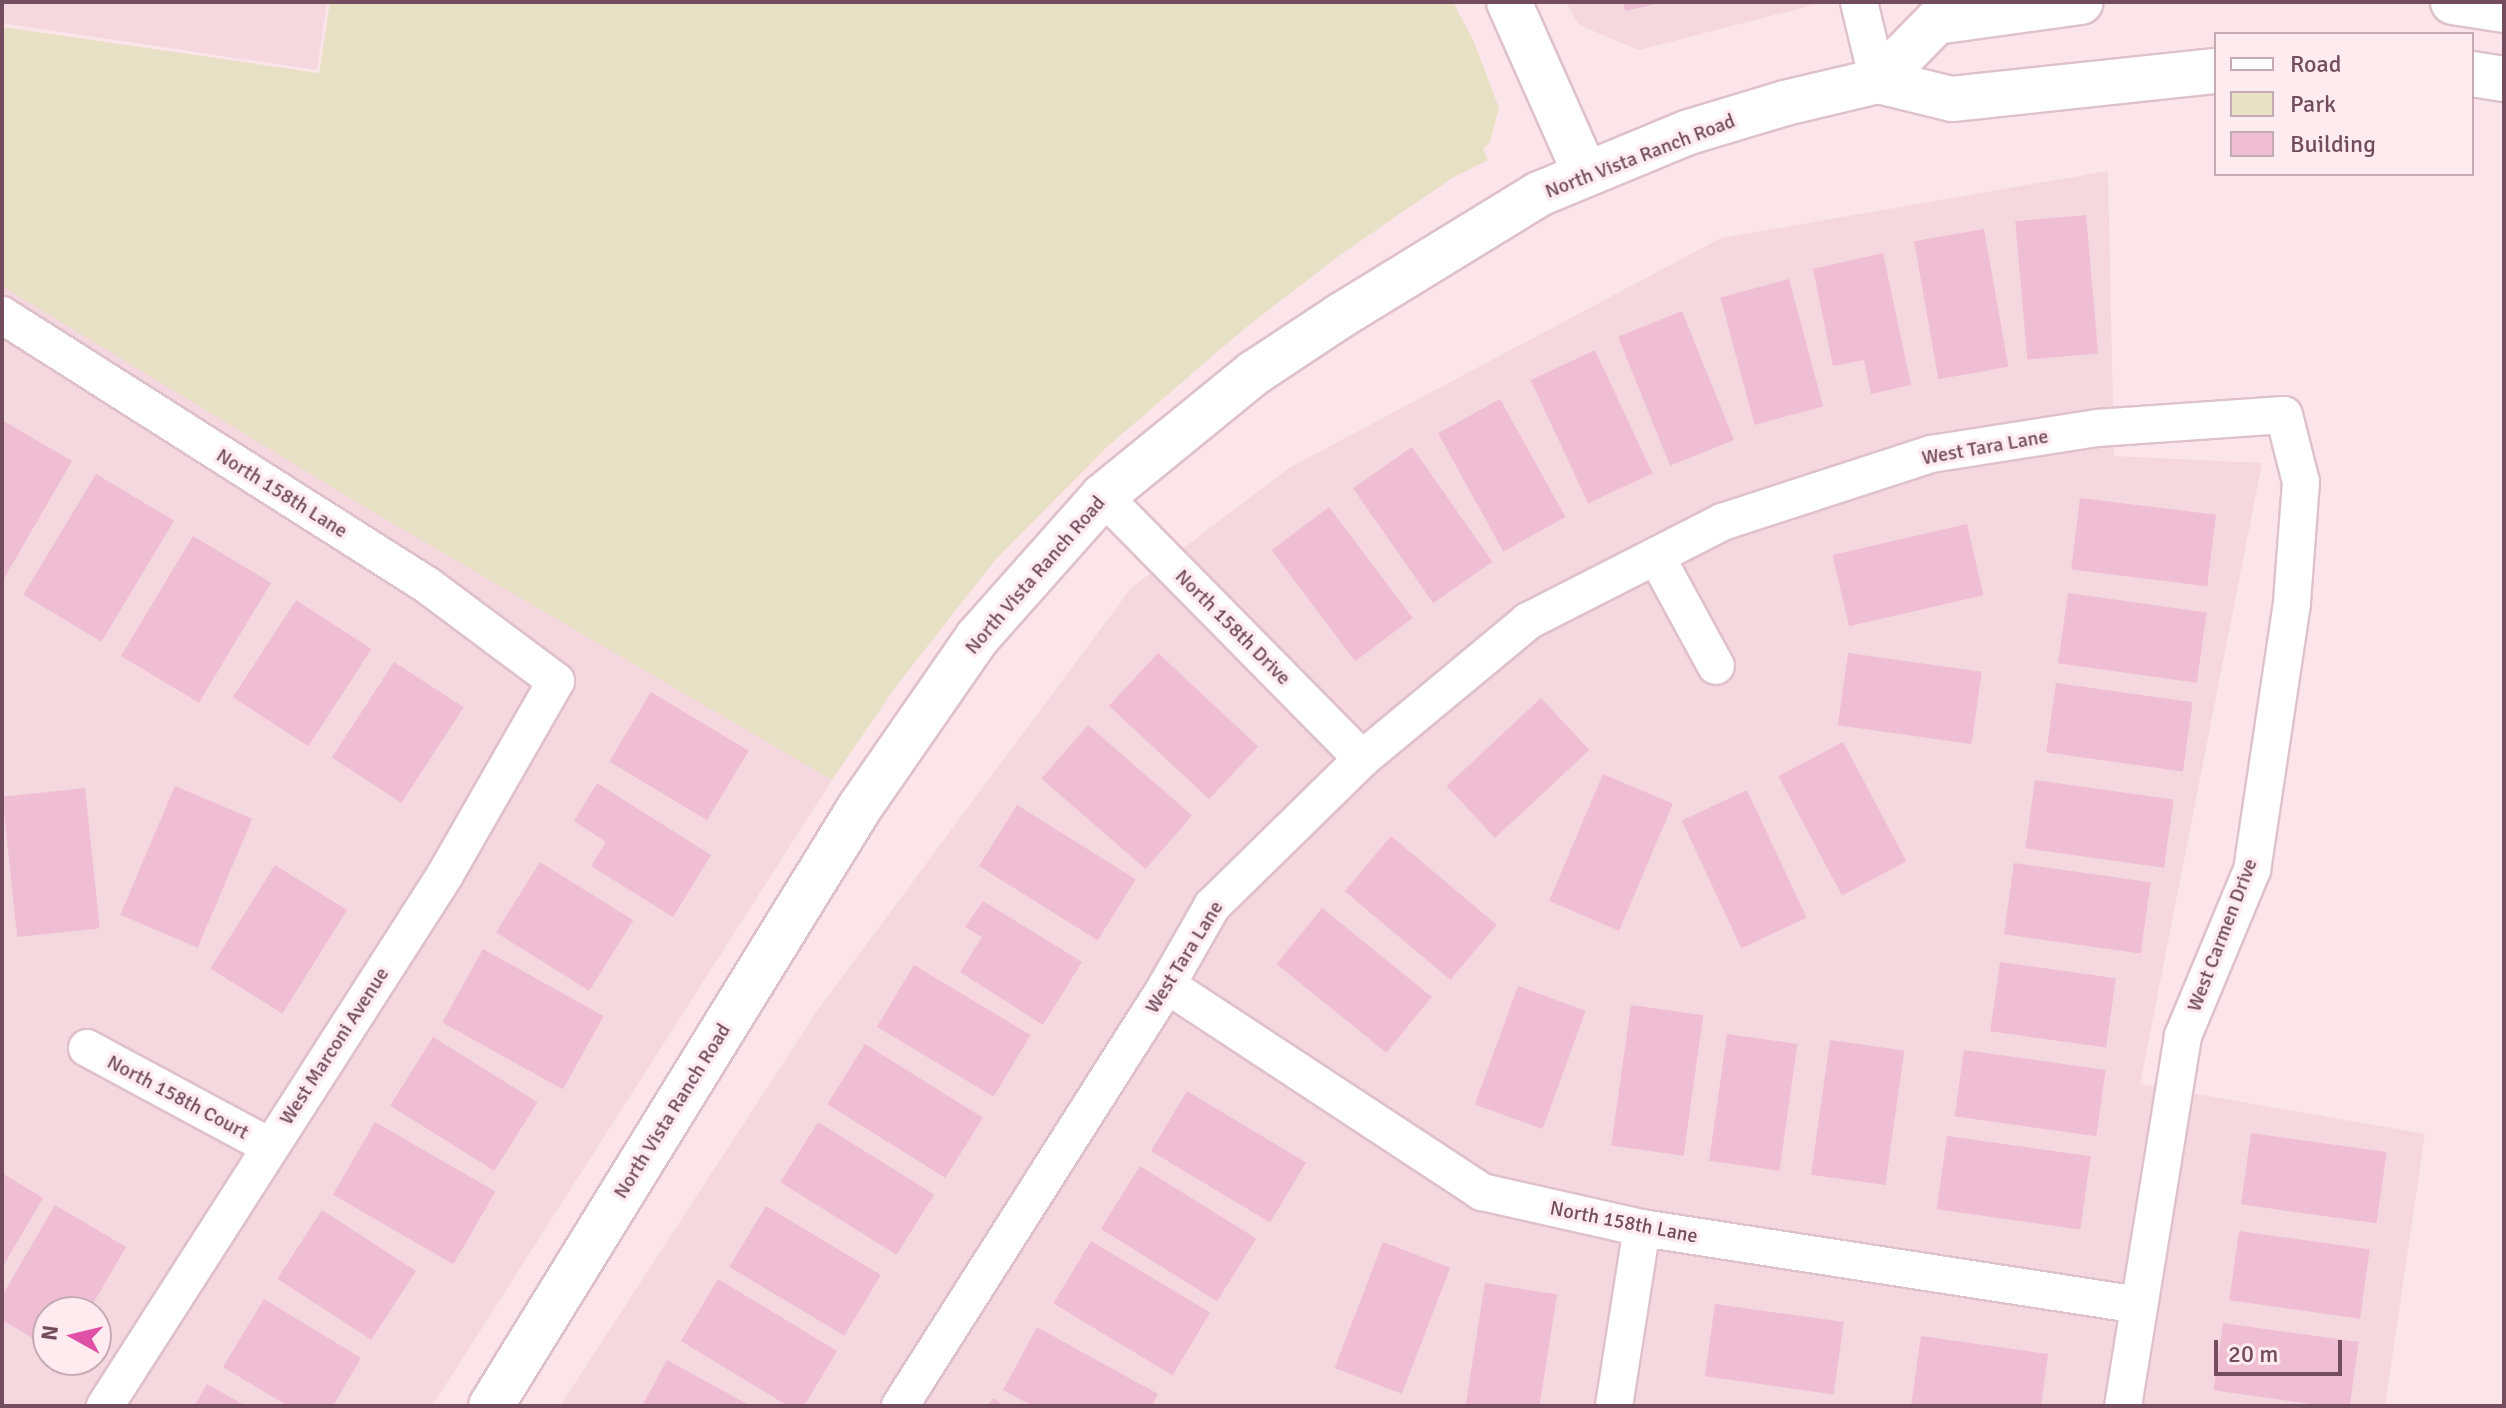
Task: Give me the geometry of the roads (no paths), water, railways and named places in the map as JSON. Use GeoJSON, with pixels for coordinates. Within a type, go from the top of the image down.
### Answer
{"type":"FeatureCollection","features":[{"type":"Feature","properties":{"kind":"street"},"geometry":{"type":"LineString","coordinates":[[1509,2],[1585,173]]}},
{"type":"Feature","properties":{"kind":"street"},"geometry":{"type":"LineString","coordinates":[[1859,2],[1878,81]]}},
{"type":"Feature","properties":{"kind":"street"},"geometry":{"type":"LineString","coordinates":[[1878,81],[1936,22],[2081,2]]}},
{"type":"Feature","properties":{"kind":"street"},"geometry":{"type":"LineString","coordinates":[[2453,2],[2504,10]]}},
{"type":"Feature","properties":{"kind":"street","name":"North Vista Ranch Road"},"geometry":{"type":"LineString","coordinates":[[491,1406],[860,807],[977,638],[1103,496],[1254,373],[1434,257],[1539,194],[1689,132],[1785,103],[1878,81],[1952,99],[2214,71]]}},
{"type":"Feature","properties":{"kind":"street"},"geometry":{"type":"LineString","coordinates":[[2474,74],[2504,79]]}},
{"type":"Feature","properties":{"kind":"street","name":"North 158th Lane"},"geometry":{"type":"LineString","coordinates":[[2,315],[427,585],[556,681]]}},
{"type":"Feature","properties":{"kind":"street","name":"West Tara Lane"},"geometry":{"type":"LineString","coordinates":[[900,1406],[1167,985],[1212,906],[1362,759],[1528,621],[1722,522],[1931,454],[2097,428],[2284,415]]}},
{"type":"Feature","properties":{"kind":"street","name":"West Carmen Drive"},"geometry":{"type":"LineString","coordinates":[[2123,1406],[2183,1036],[2252,870],[2292,603],[2301,482],[2284,415]]}},
{"type":"Feature","properties":{"kind":"street","name":"North 158th Drive"},"geometry":{"type":"LineString","coordinates":[[1103,496],[1362,759]]}},
{"type":"Feature","properties":{"kind":"street"},"geometry":{"type":"LineString","coordinates":[[1656,556],[1716,666]]}},
{"type":"Feature","properties":{"kind":"street","name":"West Marconi Avenue"},"geometry":{"type":"LineString","coordinates":[[105,1406],[445,875],[556,681]]}},
{"type":"Feature","properties":{"kind":"street","name":"North 158th Lane"},"geometry":{"type":"LineString","coordinates":[[1167,985],[1482,1192],[1642,1228],[2139,1305]]}},
{"type":"Feature","properties":{"kind":"street","name":"North 158th Court"},"geometry":{"type":"LineString","coordinates":[[87,1048],[269,1146]]}},
{"type":"Feature","properties":{"kind":"street"},"geometry":{"type":"LineString","coordinates":[[1614,1406],[1642,1228]]}}]}
